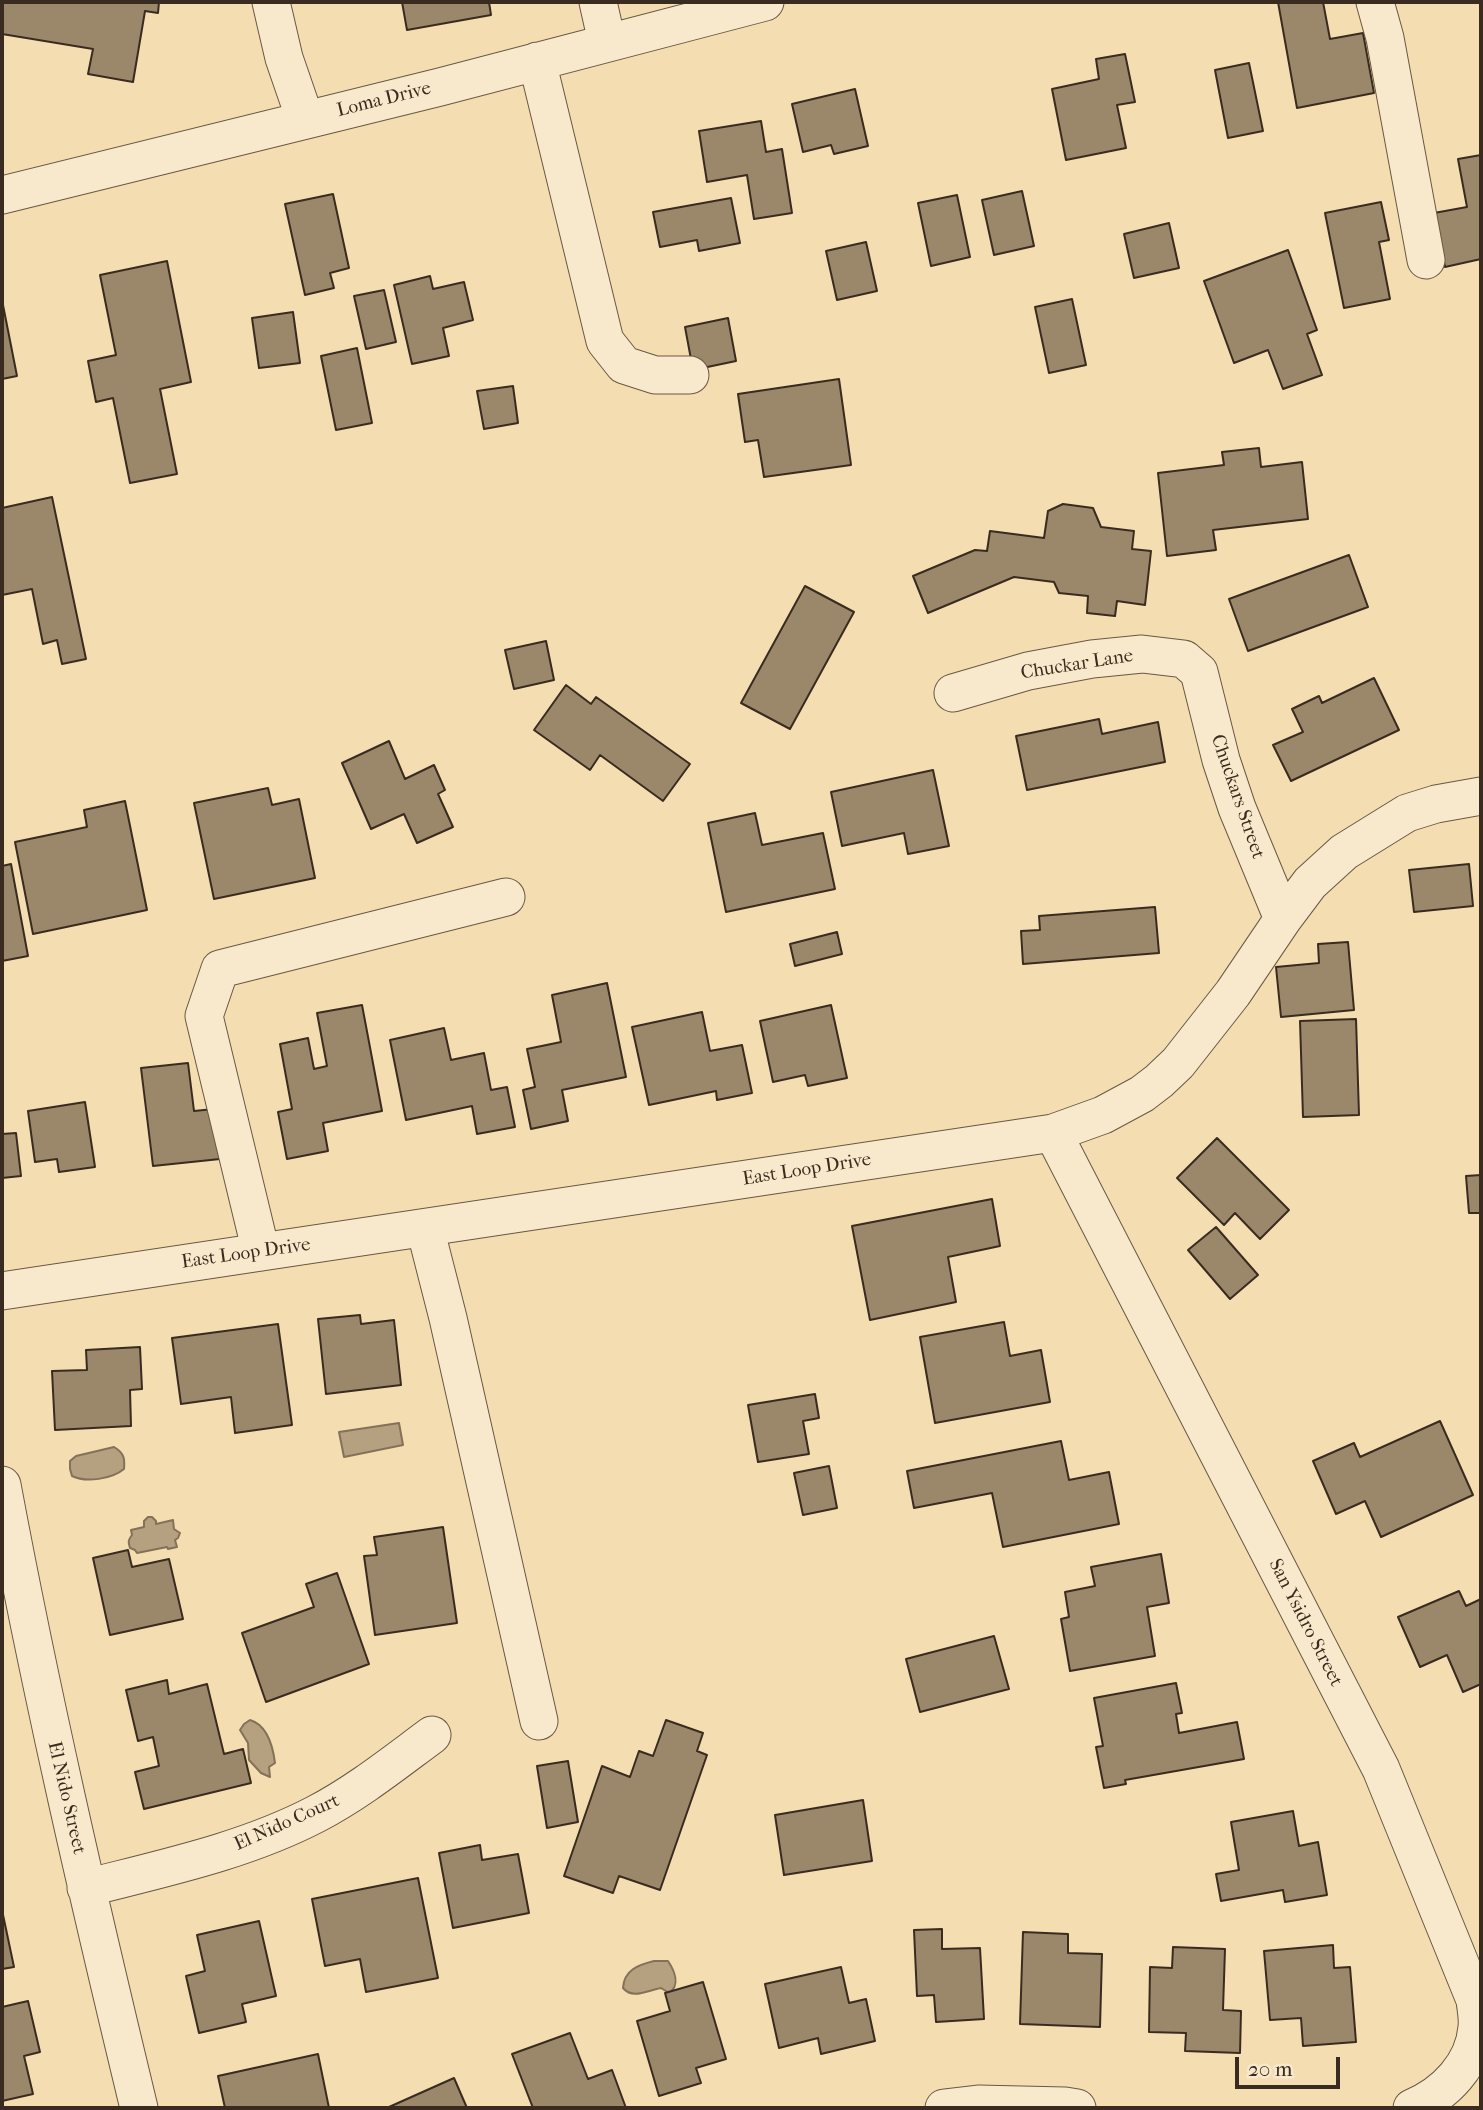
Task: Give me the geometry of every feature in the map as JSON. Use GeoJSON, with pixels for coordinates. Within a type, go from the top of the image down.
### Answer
{"type":"FeatureCollection","features":[{"type":"Feature","properties":{"kind":"street"},"geometry":{"type":"LineString","coordinates":[[271,2],[284,58],[304,119]]}},
{"type":"Feature","properties":{"kind":"street"},"geometry":{"type":"LineString","coordinates":[[598,2],[607,42]]}},
{"type":"Feature","properties":{"kind":"street","name":"Loma Drive"},"geometry":{"type":"LineString","coordinates":[[2,195],[765,2]]}},
{"type":"Feature","properties":{"kind":"street"},"geometry":{"type":"LineString","coordinates":[[1375,2],[1385,38],[1426,260]]}},
{"type":"Feature","properties":{"kind":"street"},"geometry":{"type":"LineString","coordinates":[[537,61],[605,341],[624,365],[655,375],[690,375]]}},
{"type":"Feature","properties":{"kind":"street","name":"Chuckar Lane"},"geometry":{"type":"LineString","coordinates":[[953,693],[1028,671],[1092,659],[1142,654],[1184,659],[1199,672]]}},
{"type":"Feature","properties":{"kind":"street","name":"Chuckars Street"},"geometry":{"type":"LineString","coordinates":[[1199,672],[1221,760],[1237,808],[1283,919]]}},
{"type":"Feature","properties":{"kind":"street","name":"East Loop Drive"},"geometry":{"type":"LineString","coordinates":[[2,1291],[1053,1133],[1103,1115],[1142,1094],[1178,1063],[1233,993],[1310,883],[1344,852],[1406,813],[1436,804],[1481,796]]}},
{"type":"Feature","properties":{"kind":"street"},"geometry":{"type":"LineString","coordinates":[[261,1252],[204,1016],[220,969],[506,897]]}},
{"type":"Feature","properties":{"kind":"street","name":"San Ysidro Street"},"geometry":{"type":"LineString","coordinates":[[1053,1133],[1381,1769],[1475,2000],[1477,2026],[1472,2051],[1459,2073],[1429,2101],[1412,2108]]}},
{"type":"Feature","properties":{"kind":"street"},"geometry":{"type":"LineString","coordinates":[[425,1228],[539,1721]]}},
{"type":"Feature","properties":{"kind":"street","name":"El Nido Street"},"geometry":{"type":"LineString","coordinates":[[2,1485],[44,1702],[139,2108]]}},
{"type":"Feature","properties":{"kind":"street","name":"El Nido Court"},"geometry":{"type":"LineString","coordinates":[[86,1888],[264,1838],[316,1814],[366,1786],[432,1735]]}},
{"type":"Feature","properties":{"kind":"street"},"geometry":{"type":"LineString","coordinates":[[944,2108],[978,2104],[1077,2108]]}},
{"type":"Feature","properties":{"kind":"shaded area"},"geometry":{"type":"Polygon","coordinates":[[[399,1423],[403,1445],[344,1457],[339,1432],[399,1423]]]}},
{"type":"Feature","properties":{"kind":"shaded area"},"geometry":{"type":"Polygon","coordinates":[[[114,1447],[123,1456],[124,1469],[99,1479],[72,1476],[70,1461],[76,1456],[114,1447]]]}},
{"type":"Feature","properties":{"kind":"shaded area"},"geometry":{"type":"Polygon","coordinates":[[[152,1517],[156,1524],[173,1520],[174,1529],[180,1533],[175,1540],[177,1547],[137,1553],[130,1548],[131,1530],[144,1527],[144,1521],[152,1517]]]}},
{"type":"Feature","properties":{"kind":"shaded area"},"geometry":{"type":"Polygon","coordinates":[[[250,1720],[261,1727],[271,1744],[275,1763],[269,1767],[270,1777],[261,1773],[249,1760],[248,1743],[240,1730],[250,1720]]]}},
{"type":"Feature","properties":{"kind":"shaded area"},"geometry":{"type":"Polygon","coordinates":[[[654,1961],[668,1961],[676,1982],[673,1990],[669,1993],[661,1988],[631,1993],[623,1988],[626,1977],[633,1969],[654,1961]]]}},
{"type":"Feature","properties":{"kind":"building"},"geometry":{"type":"Polygon","coordinates":[[[2,2],[159,2],[158,13],[145,11],[133,82],[88,74],[93,49],[2,34],[2,2]]]}},
{"type":"Feature","properties":{"kind":"building"},"geometry":{"type":"Polygon","coordinates":[[[402,2],[489,2],[491,15],[407,30],[402,2]]]}},
{"type":"Feature","properties":{"kind":"building"},"geometry":{"type":"Polygon","coordinates":[[[1278,2],[1323,2],[1330,39],[1363,33],[1374,93],[1297,108],[1278,2]]]}},
{"type":"Feature","properties":{"kind":"building"},"geometry":{"type":"Polygon","coordinates":[[[1125,54],[1135,102],[1117,105],[1126,148],[1066,160],[1052,89],[1099,79],[1096,59],[1125,54]]]}},
{"type":"Feature","properties":{"kind":"building"},"geometry":{"type":"Polygon","coordinates":[[[1249,63],[1263,131],[1228,138],[1215,70],[1249,63]]]}},
{"type":"Feature","properties":{"kind":"building"},"geometry":{"type":"Polygon","coordinates":[[[855,89],[868,146],[834,154],[831,145],[803,152],[792,104],[855,89]]]}},
{"type":"Feature","properties":{"kind":"building"},"geometry":{"type":"Polygon","coordinates":[[[761,121],[766,152],[782,149],[792,213],[754,219],[747,175],[707,182],[699,131],[761,121]]]}},
{"type":"Feature","properties":{"kind":"building"},"geometry":{"type":"Polygon","coordinates":[[[1481,155],[1481,259],[1445,267],[1434,213],[1467,207],[1458,159],[1481,155]]]}},
{"type":"Feature","properties":{"kind":"building"},"geometry":{"type":"Polygon","coordinates":[[[1022,191],[1034,246],[994,255],[982,200],[1022,191]]]}},
{"type":"Feature","properties":{"kind":"building"},"geometry":{"type":"Polygon","coordinates":[[[333,194],[349,268],[330,273],[334,288],[305,295],[285,204],[333,194]]]}},
{"type":"Feature","properties":{"kind":"building"},"geometry":{"type":"Polygon","coordinates":[[[957,195],[970,257],[931,266],[918,203],[957,195]]]}},
{"type":"Feature","properties":{"kind":"building"},"geometry":{"type":"Polygon","coordinates":[[[731,198],[740,243],[699,251],[697,240],[660,247],[653,212],[731,198]]]}},
{"type":"Feature","properties":{"kind":"building"},"geometry":{"type":"Polygon","coordinates":[[[1381,202],[1389,240],[1379,242],[1390,299],[1344,308],[1325,213],[1381,202]]]}},
{"type":"Feature","properties":{"kind":"building"},"geometry":{"type":"Polygon","coordinates":[[[1169,223],[1179,268],[1134,278],[1124,234],[1169,223]]]}},
{"type":"Feature","properties":{"kind":"building"},"geometry":{"type":"Polygon","coordinates":[[[866,242],[877,291],[837,300],[826,251],[866,242]]]}},
{"type":"Feature","properties":{"kind":"building"},"geometry":{"type":"Polygon","coordinates":[[[1288,250],[1317,330],[1307,334],[1322,375],[1283,389],[1268,350],[1234,363],[1204,281],[1288,250]]]}},
{"type":"Feature","properties":{"kind":"building"},"geometry":{"type":"Polygon","coordinates":[[[167,261],[191,382],[160,389],[177,474],[130,483],[113,398],[96,402],[88,361],[116,355],[100,275],[167,261]]]}},
{"type":"Feature","properties":{"kind":"building"},"geometry":{"type":"Polygon","coordinates":[[[430,276],[433,289],[464,282],[473,320],[443,328],[449,356],[412,364],[394,285],[430,276]]]}},
{"type":"Feature","properties":{"kind":"building"},"geometry":{"type":"Polygon","coordinates":[[[384,290],[396,342],[366,349],[354,296],[384,290]]]}},
{"type":"Feature","properties":{"kind":"building"},"geometry":{"type":"Polygon","coordinates":[[[1072,299],[1086,365],[1049,373],[1035,307],[1072,299]]]}},
{"type":"Feature","properties":{"kind":"building"},"geometry":{"type":"Polygon","coordinates":[[[2,300],[17,376],[2,379],[2,300]]]}},
{"type":"Feature","properties":{"kind":"building"},"geometry":{"type":"Polygon","coordinates":[[[293,312],[300,363],[259,368],[252,318],[293,312]]]}},
{"type":"Feature","properties":{"kind":"building"},"geometry":{"type":"Polygon","coordinates":[[[728,318],[736,361],[693,370],[685,327],[728,318]]]}},
{"type":"Feature","properties":{"kind":"building"},"geometry":{"type":"Polygon","coordinates":[[[357,348],[372,423],[336,430],[321,356],[357,348]]]}},
{"type":"Feature","properties":{"kind":"building"},"geometry":{"type":"Polygon","coordinates":[[[839,379],[851,465],[764,477],[758,440],[745,442],[738,394],[839,379]]]}},
{"type":"Feature","properties":{"kind":"building"},"geometry":{"type":"Polygon","coordinates":[[[513,386],[518,423],[484,429],[477,391],[513,386]]]}},
{"type":"Feature","properties":{"kind":"building"},"geometry":{"type":"Polygon","coordinates":[[[1259,448],[1261,467],[1302,462],[1308,519],[1213,530],[1216,550],[1167,556],[1158,473],[1224,465],[1222,452],[1259,448]]]}},
{"type":"Feature","properties":{"kind":"building"},"geometry":{"type":"Polygon","coordinates":[[[52,497],[86,659],[62,664],[57,640],[43,644],[32,589],[2,595],[2,508],[52,497]]]}},
{"type":"Feature","properties":{"kind":"building"},"geometry":{"type":"Polygon","coordinates":[[[1063,504],[1093,508],[1101,527],[1134,531],[1132,549],[1151,551],[1145,605],[1117,601],[1115,616],[1087,613],[1088,596],[1059,593],[1054,582],[1014,577],[928,613],[913,576],[975,550],[987,551],[990,531],[1044,538],[1048,511],[1063,504]]]}},
{"type":"Feature","properties":{"kind":"building"},"geometry":{"type":"Polygon","coordinates":[[[1349,555],[1368,607],[1248,651],[1229,599],[1349,555]]]}},
{"type":"Feature","properties":{"kind":"building"},"geometry":{"type":"Polygon","coordinates":[[[805,586],[854,612],[790,729],[741,703],[805,586]]]}},
{"type":"Feature","properties":{"kind":"building"},"geometry":{"type":"Polygon","coordinates":[[[546,641],[554,680],[514,689],[505,650],[546,641]]]}},
{"type":"Feature","properties":{"kind":"building"},"geometry":{"type":"Polygon","coordinates":[[[1374,678],[1399,730],[1291,781],[1273,745],[1303,732],[1292,709],[1319,696],[1322,703],[1374,678]]]}},
{"type":"Feature","properties":{"kind":"building"},"geometry":{"type":"Polygon","coordinates":[[[566,685],[591,704],[596,697],[690,764],[663,801],[600,755],[590,770],[534,730],[566,685]]]}},
{"type":"Feature","properties":{"kind":"building"},"geometry":{"type":"Polygon","coordinates":[[[1099,719],[1102,734],[1158,722],[1165,762],[1027,790],[1016,736],[1099,719]]]}},
{"type":"Feature","properties":{"kind":"building"},"geometry":{"type":"Polygon","coordinates":[[[389,741],[405,779],[434,765],[445,790],[438,794],[453,827],[417,843],[404,814],[371,829],[342,763],[389,741]]]}},
{"type":"Feature","properties":{"kind":"building"},"geometry":{"type":"Polygon","coordinates":[[[933,770],[949,846],[908,854],[904,833],[842,846],[831,792],[933,770]]]}},
{"type":"Feature","properties":{"kind":"building"},"geometry":{"type":"Polygon","coordinates":[[[268,788],[272,805],[299,799],[315,878],[214,899],[194,803],[268,788]]]}},
{"type":"Feature","properties":{"kind":"building"},"geometry":{"type":"Polygon","coordinates":[[[125,801],[147,910],[33,934],[15,842],[87,827],[84,810],[125,801]]]}},
{"type":"Feature","properties":{"kind":"building"},"geometry":{"type":"Polygon","coordinates":[[[755,813],[762,845],[823,833],[835,889],[726,912],[708,823],[755,813]]]}},
{"type":"Feature","properties":{"kind":"building"},"geometry":{"type":"Polygon","coordinates":[[[11,864],[28,956],[2,961],[2,866],[11,864]]]}},
{"type":"Feature","properties":{"kind":"building"},"geometry":{"type":"Polygon","coordinates":[[[1469,864],[1473,906],[1414,912],[1409,870],[1469,864]]]}},
{"type":"Feature","properties":{"kind":"building"},"geometry":{"type":"Polygon","coordinates":[[[1155,907],[1159,953],[1023,964],[1021,931],[1040,930],[1039,916],[1155,907]]]}},
{"type":"Feature","properties":{"kind":"building"},"geometry":{"type":"Polygon","coordinates":[[[837,932],[842,954],[795,966],[790,944],[837,932]]]}},
{"type":"Feature","properties":{"kind":"building"},"geometry":{"type":"Polygon","coordinates":[[[1348,942],[1354,1010],[1281,1017],[1276,967],[1319,963],[1318,944],[1348,942]]]}},
{"type":"Feature","properties":{"kind":"building"},"geometry":{"type":"Polygon","coordinates":[[[607,983],[626,1077],[562,1090],[568,1121],[531,1129],[523,1090],[535,1087],[527,1049],[561,1042],[552,995],[607,983]]]}},
{"type":"Feature","properties":{"kind":"building"},"geometry":{"type":"Polygon","coordinates":[[[362,1005],[382,1111],[323,1123],[328,1151],[287,1159],[278,1112],[292,1109],[280,1044],[308,1038],[314,1069],[327,1066],[317,1013],[362,1005]]]}},
{"type":"Feature","properties":{"kind":"building"},"geometry":{"type":"Polygon","coordinates":[[[831,1005],[847,1078],[808,1086],[805,1075],[773,1082],[760,1021],[831,1005]]]}},
{"type":"Feature","properties":{"kind":"building"},"geometry":{"type":"Polygon","coordinates":[[[702,1012],[710,1051],[742,1045],[752,1093],[717,1100],[716,1091],[649,1105],[632,1027],[702,1012]]]}},
{"type":"Feature","properties":{"kind":"building"},"geometry":{"type":"Polygon","coordinates":[[[1356,1019],[1359,1115],[1303,1117],[1300,1021],[1356,1019]]]}},
{"type":"Feature","properties":{"kind":"building"},"geometry":{"type":"Polygon","coordinates":[[[444,1028],[451,1060],[484,1053],[491,1090],[507,1087],[515,1127],[477,1134],[472,1106],[406,1120],[390,1040],[444,1028]]]}},
{"type":"Feature","properties":{"kind":"building"},"geometry":{"type":"Polygon","coordinates":[[[188,1063],[194,1111],[214,1109],[220,1159],[153,1166],[141,1068],[188,1063]]]}},
{"type":"Feature","properties":{"kind":"building"},"geometry":{"type":"Polygon","coordinates":[[[85,1102],[95,1167],[59,1172],[57,1159],[35,1162],[28,1111],[85,1102]]]}},
{"type":"Feature","properties":{"kind":"building"},"geometry":{"type":"Polygon","coordinates":[[[16,1133],[21,1176],[2,1178],[2,1134],[16,1133]]]}},
{"type":"Feature","properties":{"kind":"building"},"geometry":{"type":"Polygon","coordinates":[[[1217,1138],[1289,1210],[1260,1239],[1235,1213],[1224,1225],[1177,1178],[1217,1138]]]}},
{"type":"Feature","properties":{"kind":"building"},"geometry":{"type":"Polygon","coordinates":[[[1481,1175],[1481,1213],[1469,1213],[1466,1176],[1481,1175]]]}},
{"type":"Feature","properties":{"kind":"building"},"geometry":{"type":"Polygon","coordinates":[[[992,1199],[1000,1246],[948,1257],[956,1302],[870,1320],[852,1226],[992,1199]]]}},
{"type":"Feature","properties":{"kind":"building"},"geometry":{"type":"Polygon","coordinates":[[[1216,1227],[1258,1275],[1230,1299],[1188,1250],[1216,1227]]]}},
{"type":"Feature","properties":{"kind":"building"},"geometry":{"type":"Polygon","coordinates":[[[360,1315],[361,1324],[394,1320],[401,1385],[326,1394],[318,1319],[360,1315]]]}},
{"type":"Feature","properties":{"kind":"building"},"geometry":{"type":"Polygon","coordinates":[[[1004,1322],[1010,1356],[1041,1350],[1050,1402],[935,1423],[920,1337],[1004,1322]]]}},
{"type":"Feature","properties":{"kind":"building"},"geometry":{"type":"Polygon","coordinates":[[[278,1324],[292,1425],[235,1433],[231,1397],[181,1404],[172,1338],[278,1324]]]}},
{"type":"Feature","properties":{"kind":"building"},"geometry":{"type":"Polygon","coordinates":[[[140,1347],[142,1389],[130,1390],[131,1426],[55,1430],[52,1371],[87,1370],[86,1350],[140,1347]]]}},
{"type":"Feature","properties":{"kind":"building"},"geometry":{"type":"Polygon","coordinates":[[[815,1394],[819,1418],[803,1421],[809,1454],[758,1462],[748,1405],[815,1394]]]}},
{"type":"Feature","properties":{"kind":"building"},"geometry":{"type":"Polygon","coordinates":[[[1440,1421],[1473,1495],[1381,1537],[1365,1501],[1336,1514],[1313,1461],[1354,1443],[1360,1457],[1440,1421]]]}},
{"type":"Feature","properties":{"kind":"building"},"geometry":{"type":"Polygon","coordinates":[[[1061,1441],[1069,1480],[1109,1472],[1119,1524],[1003,1547],[992,1493],[914,1508],[907,1471],[1061,1441]]]}},
{"type":"Feature","properties":{"kind":"building"},"geometry":{"type":"Polygon","coordinates":[[[829,1466],[837,1508],[803,1515],[794,1473],[829,1466]]]}},
{"type":"Feature","properties":{"kind":"building"},"geometry":{"type":"Polygon","coordinates":[[[443,1527],[457,1623],[375,1635],[364,1556],[377,1555],[374,1537],[443,1527]]]}},
{"type":"Feature","properties":{"kind":"building"},"geometry":{"type":"Polygon","coordinates":[[[128,1550],[132,1567],[169,1559],[183,1619],[110,1635],[93,1558],[128,1550]]]}},
{"type":"Feature","properties":{"kind":"building"},"geometry":{"type":"Polygon","coordinates":[[[1161,1554],[1169,1603],[1147,1607],[1155,1656],[1070,1671],[1061,1619],[1069,1617],[1065,1592],[1095,1586],[1091,1567],[1161,1554]]]}},
{"type":"Feature","properties":{"kind":"building"},"geometry":{"type":"Polygon","coordinates":[[[337,1573],[369,1664],[266,1702],[242,1633],[314,1607],[306,1584],[337,1573]]]}},
{"type":"Feature","properties":{"kind":"building"},"geometry":{"type":"Polygon","coordinates":[[[1459,1591],[1466,1606],[1481,1599],[1481,1684],[1463,1692],[1447,1655],[1420,1667],[1398,1617],[1459,1591]]]}},
{"type":"Feature","properties":{"kind":"building"},"geometry":{"type":"Polygon","coordinates":[[[994,1636],[1009,1689],[920,1712],[906,1659],[994,1636]]]}},
{"type":"Feature","properties":{"kind":"building"},"geometry":{"type":"Polygon","coordinates":[[[167,1680],[169,1694],[207,1684],[224,1754],[243,1749],[251,1783],[144,1809],[135,1772],[159,1766],[153,1737],[138,1741],[126,1690],[167,1680]]]}},
{"type":"Feature","properties":{"kind":"building"},"geometry":{"type":"Polygon","coordinates":[[[1176,1683],[1182,1713],[1176,1714],[1179,1733],[1237,1722],[1244,1759],[1125,1780],[1126,1784],[1104,1788],[1096,1747],[1103,1746],[1094,1698],[1176,1683]]]}},
{"type":"Feature","properties":{"kind":"building"},"geometry":{"type":"Polygon","coordinates":[[[666,1720],[703,1733],[697,1751],[707,1755],[660,1890],[619,1876],[613,1893],[564,1876],[602,1766],[630,1777],[639,1751],[653,1756],[666,1720]]]}},
{"type":"Feature","properties":{"kind":"building"},"geometry":{"type":"Polygon","coordinates":[[[568,1761],[578,1822],[547,1828],[537,1766],[568,1761]]]}},
{"type":"Feature","properties":{"kind":"building"},"geometry":{"type":"Polygon","coordinates":[[[863,1800],[872,1861],[784,1875],[775,1815],[863,1800]]]}},
{"type":"Feature","properties":{"kind":"building"},"geometry":{"type":"Polygon","coordinates":[[[1293,1811],[1299,1846],[1318,1842],[1327,1895],[1285,1902],[1283,1890],[1221,1901],[1216,1874],[1239,1870],[1231,1822],[1293,1811]]]}},
{"type":"Feature","properties":{"kind":"building"},"geometry":{"type":"Polygon","coordinates":[[[480,1845],[482,1860],[518,1854],[529,1913],[453,1928],[439,1853],[480,1845]]]}},
{"type":"Feature","properties":{"kind":"building"},"geometry":{"type":"Polygon","coordinates":[[[418,1878],[438,1978],[366,1992],[360,1959],[325,1966],[312,1899],[418,1878]]]}},
{"type":"Feature","properties":{"kind":"building"},"geometry":{"type":"Polygon","coordinates":[[[2,1910],[14,1967],[2,1969],[2,1910]]]}},
{"type":"Feature","properties":{"kind":"building"},"geometry":{"type":"Polygon","coordinates":[[[259,1921],[276,1996],[242,2004],[246,2022],[199,2033],[186,1976],[205,1971],[197,1935],[259,1921]]]}},
{"type":"Feature","properties":{"kind":"building"},"geometry":{"type":"Polygon","coordinates":[[[942,1929],[942,1949],[980,1948],[984,2019],[936,2022],[934,1995],[917,1996],[914,1930],[942,1929]]]}},
{"type":"Feature","properties":{"kind":"building"},"geometry":{"type":"Polygon","coordinates":[[[1023,1932],[1068,1934],[1068,1953],[1102,1954],[1100,2027],[1020,2024],[1023,1932]]]}},
{"type":"Feature","properties":{"kind":"building"},"geometry":{"type":"Polygon","coordinates":[[[1333,1945],[1334,1968],[1350,1967],[1356,2042],[1303,2046],[1301,2018],[1270,2020],[1264,1951],[1333,1945]]]}},
{"type":"Feature","properties":{"kind":"building"},"geometry":{"type":"Polygon","coordinates":[[[1173,1947],[1225,1949],[1223,2010],[1241,2011],[1240,2053],[1185,2051],[1186,2033],[1149,2032],[1150,1967],[1172,1968],[1173,1947]]]}},
{"type":"Feature","properties":{"kind":"building"},"geometry":{"type":"Polygon","coordinates":[[[841,1967],[849,2003],[866,1999],[875,2041],[821,2054],[818,2038],[779,2048],[765,1984],[841,1967]]]}},
{"type":"Feature","properties":{"kind":"building"},"geometry":{"type":"Polygon","coordinates":[[[703,1982],[726,2059],[696,2068],[701,2083],[659,2096],[637,2021],[670,2011],[665,1993],[703,1982]]]}},
{"type":"Feature","properties":{"kind":"building"},"geometry":{"type":"Polygon","coordinates":[[[28,2001],[40,2052],[24,2056],[33,2094],[2,2101],[2,2007],[28,2001]]]}},
{"type":"Feature","properties":{"kind":"building"},"geometry":{"type":"Polygon","coordinates":[[[570,2033],[588,2079],[612,2070],[626,2108],[533,2108],[512,2054],[570,2033]]]}},
{"type":"Feature","properties":{"kind":"building"},"geometry":{"type":"Polygon","coordinates":[[[318,2054],[329,2108],[225,2108],[218,2076],[318,2054]]]}},
{"type":"Feature","properties":{"kind":"building"},"geometry":{"type":"Polygon","coordinates":[[[454,2078],[467,2108],[389,2107],[454,2078]]]}}]}
